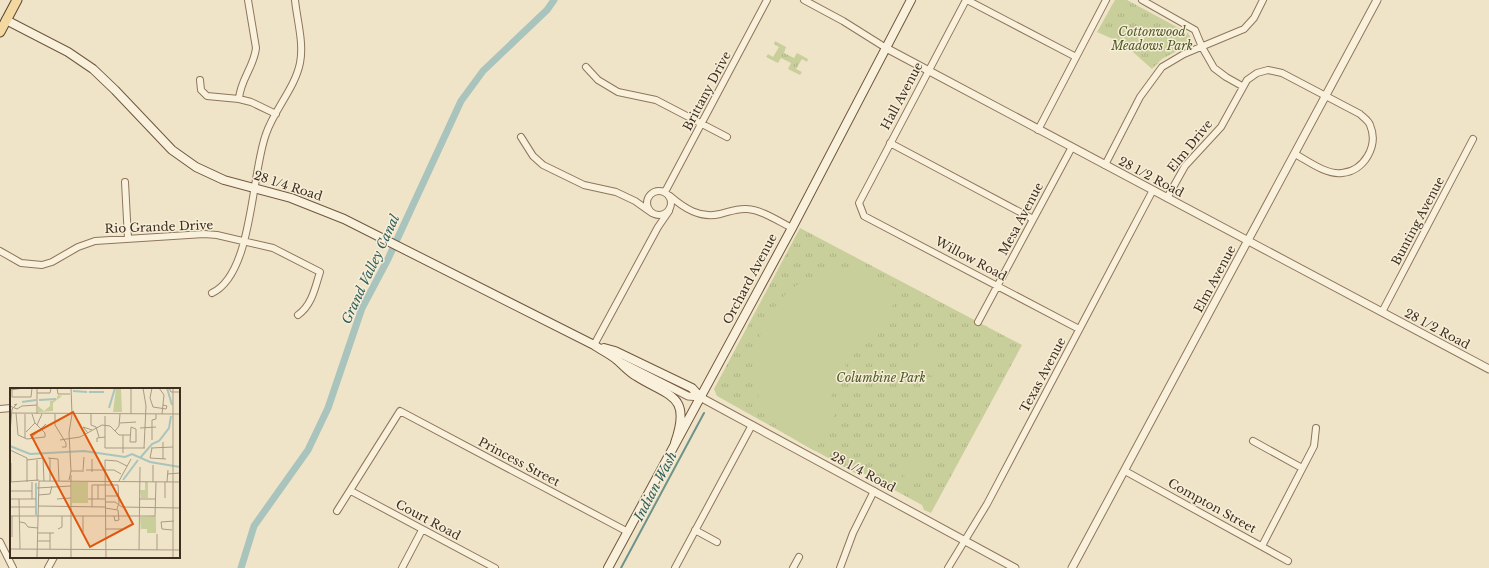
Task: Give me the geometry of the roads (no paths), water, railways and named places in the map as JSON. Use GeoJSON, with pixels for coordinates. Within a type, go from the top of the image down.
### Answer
{"type":"FeatureCollection","features":[{"type":"Feature","properties":{"kind":"main road"},"geometry":{"type":"LineString","coordinates":[[0,32],[3,19],[17,0]]}},
{"type":"Feature","properties":{"kind":"main road","name":"Orchard Avenue"},"geometry":{"type":"LineString","coordinates":[[608,568],[792,228],[911,0]]}},
{"type":"Feature","properties":{"kind":"main road","name":"28 1/4 Road"},"geometry":{"type":"LineString","coordinates":[[3,19],[59,46],[93,70],[116,90],[163,142],[188,162],[213,176],[312,205],[594,345],[616,359]]}},
{"type":"Feature","properties":{"kind":"main road","name":"28 1/4 Road"},"geometry":{"type":"LineString","coordinates":[[594,345],[615,351],[692,388],[700,397]]}},
{"type":"Feature","properties":{"kind":"main road"},"geometry":{"type":"LineString","coordinates":[[616,359],[634,375],[670,394],[676,400],[681,416],[675,443]]}},
{"type":"Feature","properties":{"kind":"street"},"geometry":{"type":"LineString","coordinates":[[239,99],[243,81],[255,56],[256,48],[248,0]]}},
{"type":"Feature","properties":{"kind":"street"},"geometry":{"type":"LineString","coordinates":[[212,293],[219,290],[227,281],[242,252],[261,147],[266,132],[300,65],[301,49],[294,0]]}},
{"type":"Feature","properties":{"kind":"street","name":"Brittany Drive"},"geometry":{"type":"LineString","coordinates":[[668,194],[702,123],[767,0]]}},
{"type":"Feature","properties":{"kind":"street","name":"28 1/2 Road"},"geometry":{"type":"LineString","coordinates":[[804,0],[928,71],[1489,369]]}},
{"type":"Feature","properties":{"kind":"street"},"geometry":{"type":"LineString","coordinates":[[966,0],[1076,57]]}},
{"type":"Feature","properties":{"kind":"street","name":"Hall Avenue"},"geometry":{"type":"LineString","coordinates":[[859,203],[966,0]]}},
{"type":"Feature","properties":{"kind":"street"},"geometry":{"type":"LineString","coordinates":[[1038,130],[1106,0]]}},
{"type":"Feature","properties":{"kind":"street"},"geometry":{"type":"LineString","coordinates":[[1142,0],[1195,30],[1202,47],[1214,68],[1242,86]]}},
{"type":"Feature","properties":{"kind":"street"},"geometry":{"type":"LineString","coordinates":[[1105,165],[1140,97],[1162,67],[1184,54],[1244,29],[1254,18],[1263,0]]}},
{"type":"Feature","properties":{"kind":"street","name":"Elm Avenue"},"geometry":{"type":"LineString","coordinates":[[1072,568],[1377,0]]}},
{"type":"Feature","properties":{"kind":"street"},"geometry":{"type":"LineString","coordinates":[[586,67],[598,80],[618,92],[656,100],[727,137]]}},
{"type":"Feature","properties":{"kind":"street","name":"Elm Drive"},"geometry":{"type":"LineString","coordinates":[[1167,198],[1185,166],[1221,126],[1242,86],[1257,73],[1275,71],[1326,95]]}},
{"type":"Feature","properties":{"kind":"street"},"geometry":{"type":"LineString","coordinates":[[200,80],[201,90],[207,96],[239,99],[251,102],[276,114]]}},
{"type":"Feature","properties":{"kind":"street"},"geometry":{"type":"LineString","coordinates":[[1295,154],[1330,172],[1342,173],[1358,169],[1370,154],[1373,137],[1370,124],[1360,114],[1326,95]]}},
{"type":"Feature","properties":{"kind":"street"},"geometry":{"type":"LineString","coordinates":[[521,137],[533,156],[544,165],[584,186],[616,192],[635,201],[652,213],[663,215],[669,211]]}},
{"type":"Feature","properties":{"kind":"street","name":"Bunting Avenue"},"geometry":{"type":"LineString","coordinates":[[1382,312],[1473,139]]}},
{"type":"Feature","properties":{"kind":"street"},"geometry":{"type":"LineString","coordinates":[[890,143],[1033,219]]}},
{"type":"Feature","properties":{"kind":"street","name":"Mesa Avenue"},"geometry":{"type":"LineString","coordinates":[[978,322],[1072,147]]}},
{"type":"Feature","properties":{"kind":"street"},"geometry":{"type":"LineString","coordinates":[[125,182],[128,239]]}},
{"type":"Feature","properties":{"kind":"street","name":"Texas Avenue"},"geometry":{"type":"LineString","coordinates":[[948,568],[965,541],[1153,190]]}},
{"type":"Feature","properties":{"kind":"street"},"geometry":{"type":"LineString","coordinates":[[652,213],[647,202],[650,195],[657,191],[668,194],[683,207],[703,215],[714,215],[740,209],[752,210],[792,228]]}},
{"type":"Feature","properties":{"kind":"street"},"geometry":{"type":"LineString","coordinates":[[594,345],[658,227],[672,205],[668,194]]}},
{"type":"Feature","properties":{"kind":"street","name":"Willow Road"},"geometry":{"type":"LineString","coordinates":[[859,203],[864,216],[1079,329]]}},
{"type":"Feature","properties":{"kind":"street","name":"Rio Grande Drive"},"geometry":{"type":"LineString","coordinates":[[0,251],[21,263],[42,265],[52,262],[86,244],[109,239],[211,234],[244,241],[273,248],[320,272],[311,300],[306,309],[298,315]]}},
{"type":"Feature","properties":{"kind":"street","name":"28 1/4 Road"},"geometry":{"type":"LineString","coordinates":[[616,359],[688,396],[700,397],[1015,568]]}},
{"type":"Feature","properties":{"kind":"street"},"geometry":{"type":"LineString","coordinates":[[0,409],[10,408]]}},
{"type":"Feature","properties":{"kind":"street","name":"Princess Street"},"geometry":{"type":"LineString","coordinates":[[351,491],[400,411],[628,532]]}},
{"type":"Feature","properties":{"kind":"street"},"geometry":{"type":"LineString","coordinates":[[675,568],[752,426]]}},
{"type":"Feature","properties":{"kind":"street"},"geometry":{"type":"LineString","coordinates":[[1262,546],[1314,446],[1316,428]]}},
{"type":"Feature","properties":{"kind":"street"},"geometry":{"type":"LineString","coordinates":[[1253,442],[1302,468]]}},
{"type":"Feature","properties":{"kind":"street","name":"Compton Street"},"geometry":{"type":"LineString","coordinates":[[1125,471],[1288,561]]}},
{"type":"Feature","properties":{"kind":"street"},"geometry":{"type":"LineString","coordinates":[[337,510],[351,491]]}},
{"type":"Feature","properties":{"kind":"street","name":"Court Road"},"geometry":{"type":"LineString","coordinates":[[351,491],[495,568]]}},
{"type":"Feature","properties":{"kind":"street"},"geometry":{"type":"LineString","coordinates":[[840,568],[854,529],[874,491]]}},
{"type":"Feature","properties":{"kind":"street"},"geometry":{"type":"LineString","coordinates":[[402,568],[422,530]]}},
{"type":"Feature","properties":{"kind":"street"},"geometry":{"type":"LineString","coordinates":[[695,530],[717,542]]}},
{"type":"Feature","properties":{"kind":"street"},"geometry":{"type":"LineString","coordinates":[[0,542],[13,568]]}},
{"type":"Feature","properties":{"kind":"street"},"geometry":{"type":"LineString","coordinates":[[793,568],[799,557]]}},
{"type":"Feature","properties":{"kind":"street"},"geometry":{"type":"LineString","coordinates":[[48,568],[53,558]]}},
{"type":"Feature","properties":{"kind":"waterway","name":"Grand Valley Canal"},"geometry":{"type":"LineString","coordinates":[[241,568],[254,526],[308,450],[328,408],[362,308],[388,259],[461,101],[483,71],[547,10],[554,0]]}},
{"type":"Feature","properties":{"kind":"waterway","name":"Indian Wash"},"geometry":{"type":"LineString","coordinates":[[621,568],[704,413]]}},
{"type":"Feature","properties":{"kind":"park label","name":"Cottonwood Meadows Park"},"geometry":{"type":"Point","coordinates":[1152,39]}},
{"type":"Feature","properties":{"kind":"park label","name":"Columbine Park"},"geometry":{"type":"Point","coordinates":[881,378]}}]}
